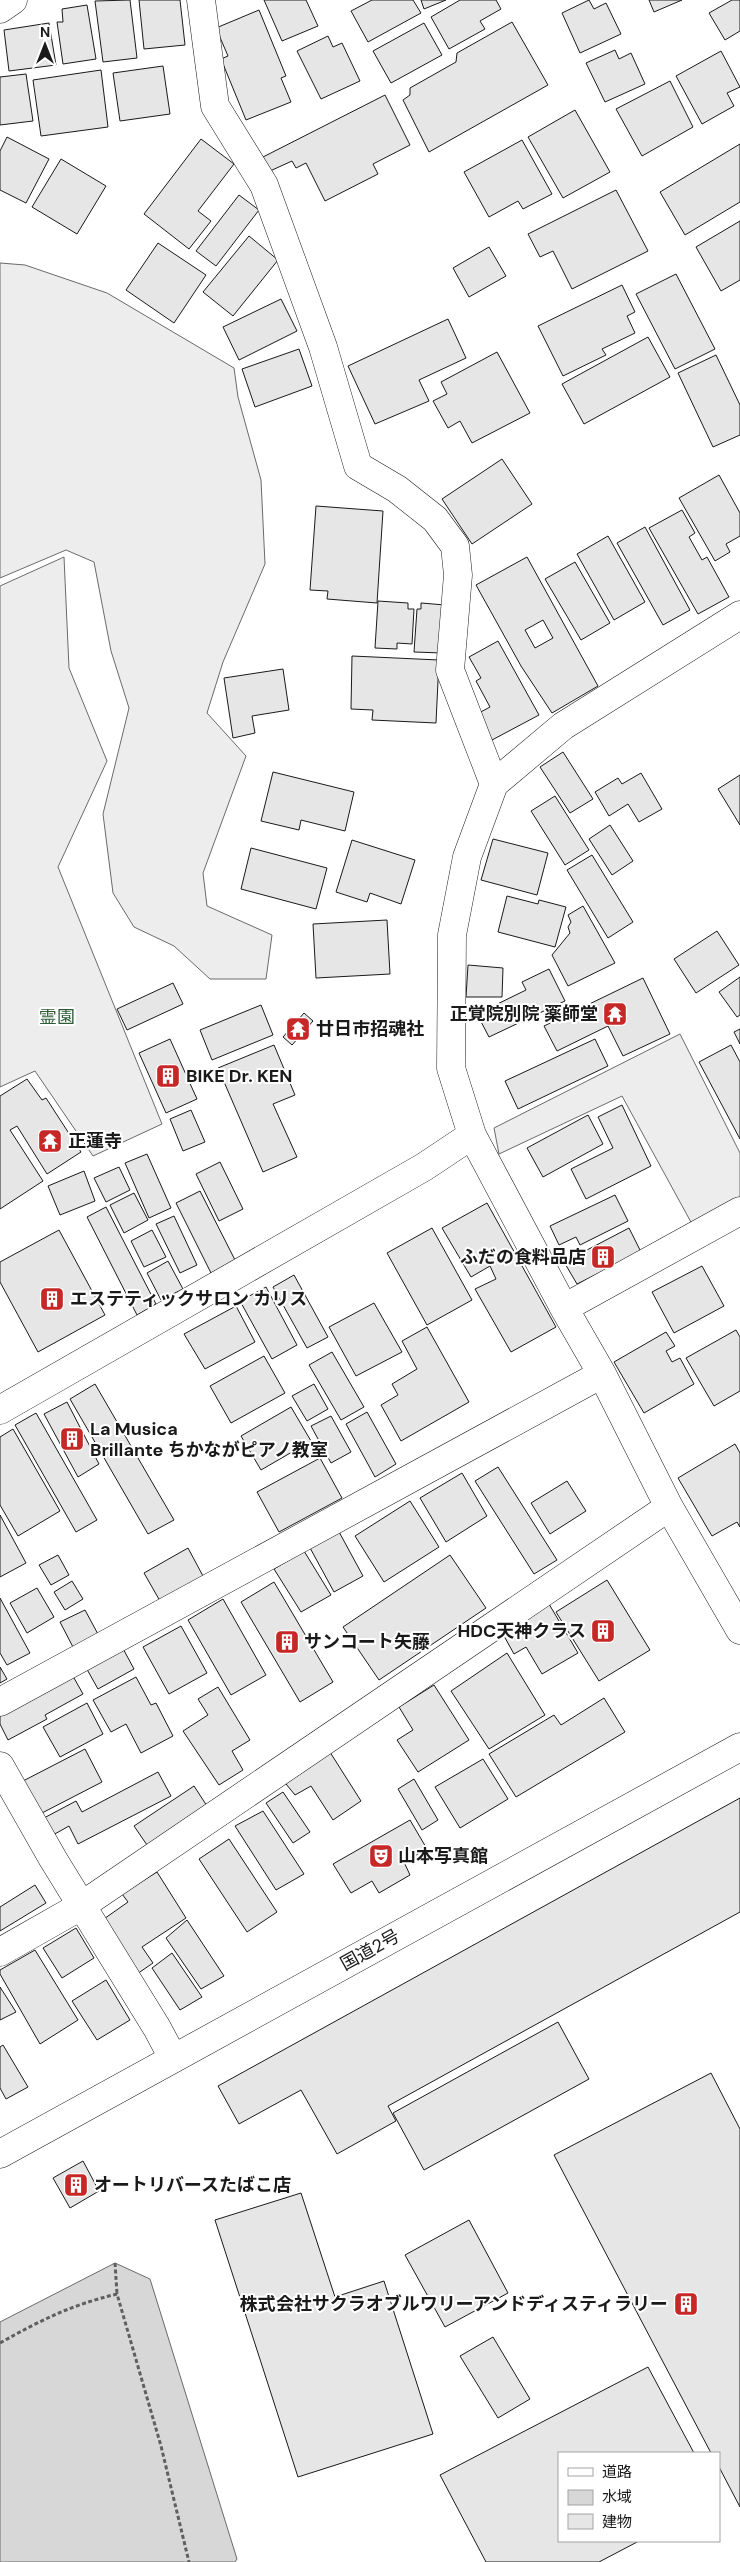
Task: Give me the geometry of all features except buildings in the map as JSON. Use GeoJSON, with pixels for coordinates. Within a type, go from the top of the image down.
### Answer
{"type":"FeatureCollection","features":[{"type":"Feature","properties":{"kind":"main road"},"geometry":{"type":"LineString","coordinates":[[0,9],[13,0]]}},
{"type":"Feature","properties":{"kind":"main road"},"geometry":{"type":"LineString","coordinates":[[201,0],[215,106],[267,194],[323,347],[358,466],[397,489],[435,519],[455,546],[458,575],[450,670],[494,784]]}},
{"type":"Feature","properties":{"kind":"main road"},"geometry":{"type":"LineString","coordinates":[[740,615],[563,726],[494,784],[467,857],[452,935],[451,1068],[472,1135],[564,1308],[602,1374],[668,1507],[740,1630]]}},
{"type":"Feature","properties":{"kind":"main road"},"geometry":{"type":"LineString","coordinates":[[0,1410],[416,1172],[472,1135]]}},
{"type":"Feature","properties":{"kind":"main road"},"geometry":{"type":"LineString","coordinates":[[564,1308],[740,1211]]}},
{"type":"Feature","properties":{"kind":"main road"},"geometry":{"type":"LineString","coordinates":[[0,1702],[602,1374]]}},
{"type":"Feature","properties":{"kind":"main road"},"geometry":{"type":"LineString","coordinates":[[0,1952],[82,1906],[668,1507]]}},
{"type":"Feature","properties":{"kind":"main road","name":"国道2号"},"geometry":{"type":"LineString","coordinates":[[0,2154],[740,1747]]}},
{"type":"Feature","properties":{"kind":"main road"},"geometry":{"type":"LineString","coordinates":[[0,1766],[82,1906],[157,2028],[172,2058]]}},
{"type":"Feature","properties":{"kind":"path"},"geometry":{"type":"LineString","coordinates":[[115,2263],[117,2294],[161,2446],[190,2562]]}},
{"type":"Feature","properties":{"kind":"path"},"geometry":{"type":"LineString","coordinates":[[0,2343],[43,2319],[84,2302],[117,2294]]}},
{"type":"Feature","properties":{"kind":"shaded area"},"geometry":{"type":"Polygon","coordinates":[[[0,263],[25,265],[107,293],[234,368],[238,397],[261,480],[265,564],[223,662],[207,713],[246,756],[203,873],[207,906],[272,935],[266,979],[210,979],[174,946],[134,927],[113,893],[103,814],[129,708],[111,651],[94,562],[66,550],[0,578],[0,263]]]}},
{"type":"Feature","properties":{"kind":"shaded area","name":"霊園"},"geometry":{"type":"Polygon","coordinates":[[[64,557],[69,668],[107,761],[58,867],[162,1124],[93,1156],[35,1071],[0,1087],[0,586],[64,557]]]}},
{"type":"Feature","properties":{"kind":"shaded area"},"geometry":{"type":"Polygon","coordinates":[[[680,1034],[740,1153],[740,1200],[692,1224],[622,1096],[499,1154],[494,1128],[680,1034]]]}},
{"type":"Feature","properties":{"kind":"water"},"geometry":{"type":"Polygon","coordinates":[[[115,2263],[150,2279],[237,2559],[235,2562],[0,2562],[0,2322],[115,2263]]]}},
{"type":"Feature","properties":{"kind":"place","name":"正覚院別院 薬師堂"},"geometry":{"type":"Point","coordinates":[615,1014]}},
{"type":"Feature","properties":{"kind":"place","name":"廿日市招魂社"},"geometry":{"type":"Point","coordinates":[298,1029]}},
{"type":"Feature","properties":{"kind":"place","name":"BIKE Dr. KEN"},"geometry":{"type":"Point","coordinates":[168,1076]}},
{"type":"Feature","properties":{"kind":"place","name":"正蓮寺"},"geometry":{"type":"Point","coordinates":[50,1141]}},
{"type":"Feature","properties":{"kind":"place","name":"ふだの食料品店"},"geometry":{"type":"Point","coordinates":[603,1257]}},
{"type":"Feature","properties":{"kind":"place","name":"エステティックサロン カリス"},"geometry":{"type":"Point","coordinates":[52,1299]}},
{"type":"Feature","properties":{"kind":"place","name":"La Musica Brillante ちかながピアノ教室"},"geometry":{"type":"Point","coordinates":[72,1439]}},
{"type":"Feature","properties":{"kind":"place","name":"HDC天神クラス"},"geometry":{"type":"Point","coordinates":[603,1631]}},
{"type":"Feature","properties":{"kind":"place","name":"サンコート矢藤"},"geometry":{"type":"Point","coordinates":[287,1642]}},
{"type":"Feature","properties":{"kind":"place","name":"山本写真館"},"geometry":{"type":"Point","coordinates":[381,1856]}},
{"type":"Feature","properties":{"kind":"place","name":"オートリバースたばこ店"},"geometry":{"type":"Point","coordinates":[76,2185]}},
{"type":"Feature","properties":{"kind":"place","name":"株式会社サクラオブルワリーアンドディスティラリー"},"geometry":{"type":"Point","coordinates":[686,2304]}}]}
